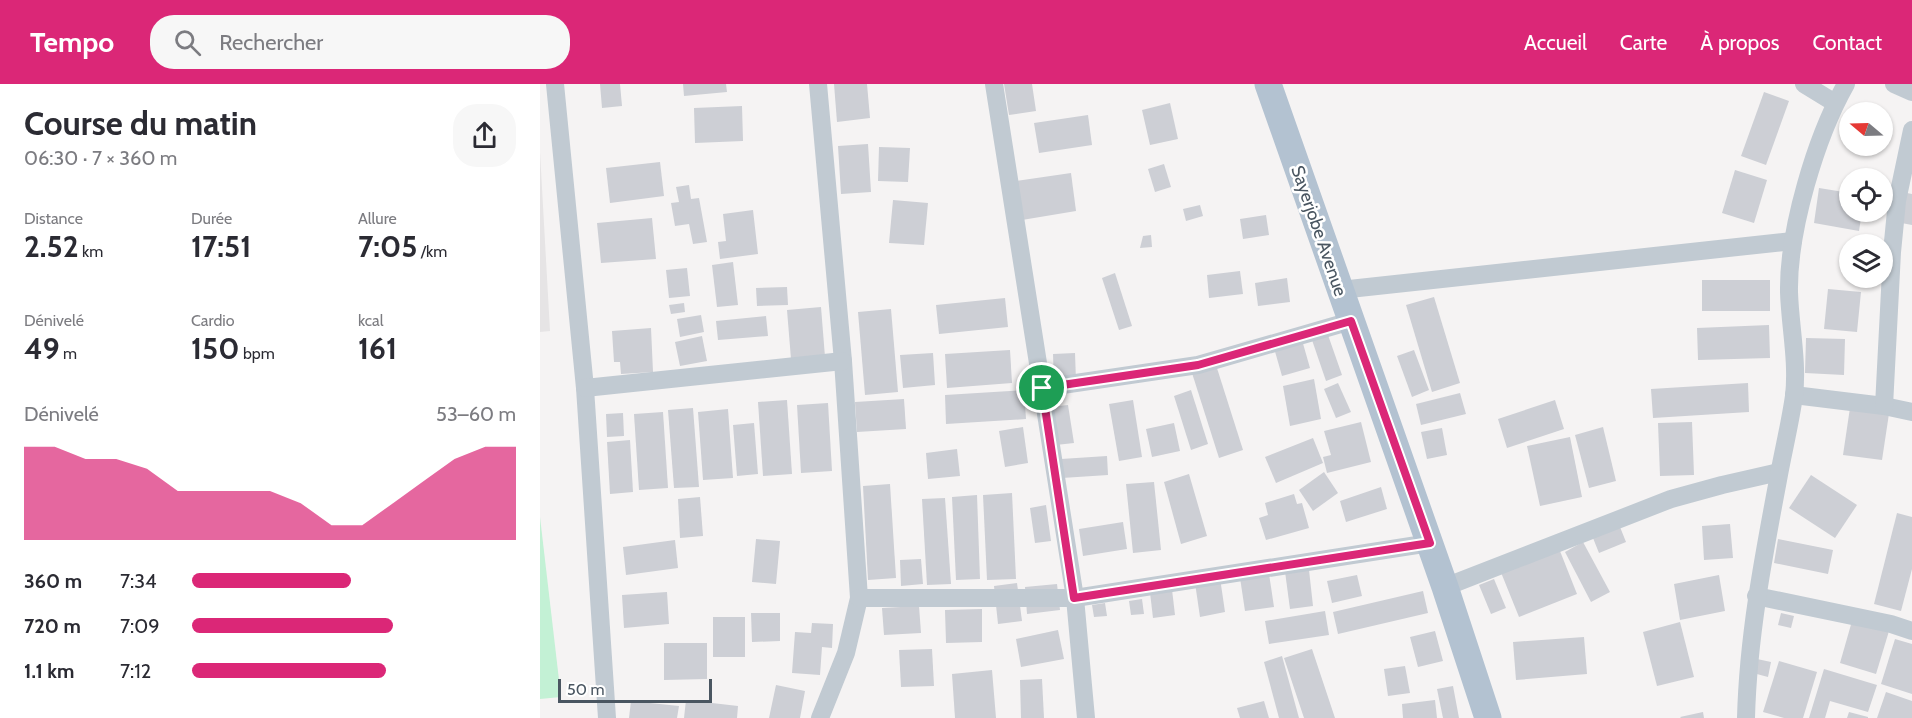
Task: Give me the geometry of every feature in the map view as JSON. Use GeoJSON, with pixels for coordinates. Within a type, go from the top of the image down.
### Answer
{"type":"FeatureCollection","features":[{"type":"Feature","properties":{"kind":"main road","name":"Sayerjobe Avenue"},"geometry":{"type":"LineString","coordinates":[[1268,84],[1430,543],[1488,718]]}},
{"type":"Feature","properties":{"kind":"street"},"geometry":{"type":"LineString","coordinates":[[555,84],[585,388],[608,718]]}},
{"type":"Feature","properties":{"kind":"street"},"geometry":{"type":"LineString","coordinates":[[818,84],[843,361],[859,598],[846,653],[820,718]]}},
{"type":"Feature","properties":{"kind":"street"},"geometry":{"type":"LineString","coordinates":[[994,84],[1074,598],[1086,718]]}},
{"type":"Feature","properties":{"kind":"street"},"geometry":{"type":"LineString","coordinates":[[1804,84],[1835,103]]}},
{"type":"Feature","properties":{"kind":"street"},"geometry":{"type":"LineString","coordinates":[[1746,718],[1756,596],[1794,395],[1795,352],[1789,290],[1793,241],[1810,168],[1835,103],[1846,84]]}},
{"type":"Feature","properties":{"kind":"street"},"geometry":{"type":"LineString","coordinates":[[1894,84],[1912,92]]}},
{"type":"Feature","properties":{"kind":"street"},"geometry":{"type":"LineString","coordinates":[[1884,406],[1897,201],[1912,130]]}},
{"type":"Feature","properties":{"kind":"street"},"geometry":{"type":"LineString","coordinates":[[1340,290],[1793,241]]}},
{"type":"Feature","properties":{"kind":"street"},"geometry":{"type":"LineString","coordinates":[[1042,388],[1198,365],[1351,321]]}},
{"type":"Feature","properties":{"kind":"street"},"geometry":{"type":"LineString","coordinates":[[585,388],[843,361]]}},
{"type":"Feature","properties":{"kind":"street"},"geometry":{"type":"LineString","coordinates":[[1794,395],[1884,406],[1912,412]]}},
{"type":"Feature","properties":{"kind":"street"},"geometry":{"type":"LineString","coordinates":[[1445,587],[1671,499],[1779,472]]}},
{"type":"Feature","properties":{"kind":"street"},"geometry":{"type":"LineString","coordinates":[[859,598],[1074,598],[1430,543]]}},
{"type":"Feature","properties":{"kind":"street"},"geometry":{"type":"LineString","coordinates":[[1756,596],[1891,624],[1912,631]]}},
{"type":"Feature","properties":{"kind":"shaded area"},"geometry":{"type":"Polygon","coordinates":[[[540,152],[550,331],[540,332],[540,152]]]}},
{"type":"Feature","properties":{"kind":"green space"},"geometry":{"type":"Polygon","coordinates":[[[540,517],[561,697],[540,699],[540,517]]]}},
{"type":"Feature","properties":{"kind":"building"},"geometry":{"type":"Polygon","coordinates":[[[600,84],[620,84],[622,106],[602,108],[600,84]]]}},
{"type":"Feature","properties":{"kind":"building"},"geometry":{"type":"Polygon","coordinates":[[[683,84],[726,84],[727,92],[684,96],[683,84]]]}},
{"type":"Feature","properties":{"kind":"building"},"geometry":{"type":"Polygon","coordinates":[[[834,84],[867,84],[870,118],[837,122],[834,84]]]}},
{"type":"Feature","properties":{"kind":"building"},"geometry":{"type":"Polygon","coordinates":[[[1004,84],[1032,84],[1036,111],[1009,115],[1004,84]]]}},
{"type":"Feature","properties":{"kind":"building"},"geometry":{"type":"Polygon","coordinates":[[[1764,92],[1789,101],[1766,165],[1741,156],[1764,92]]]}},
{"type":"Feature","properties":{"kind":"building"},"geometry":{"type":"Polygon","coordinates":[[[1170,103],[1178,139],[1150,145],[1142,110],[1170,103]]]}},
{"type":"Feature","properties":{"kind":"building"},"geometry":{"type":"Polygon","coordinates":[[[742,106],[743,141],[695,143],[694,108],[742,106]]]}},
{"type":"Feature","properties":{"kind":"building"},"geometry":{"type":"Polygon","coordinates":[[[1088,115],[1092,145],[1039,153],[1034,123],[1088,115]]]}},
{"type":"Feature","properties":{"kind":"building"},"geometry":{"type":"Polygon","coordinates":[[[868,144],[871,192],[841,194],[838,146],[868,144]]]}},
{"type":"Feature","properties":{"kind":"building"},"geometry":{"type":"Polygon","coordinates":[[[879,147],[910,148],[908,182],[878,181],[879,147]]]}},
{"type":"Feature","properties":{"kind":"building"},"geometry":{"type":"Polygon","coordinates":[[[660,162],[664,196],[610,203],[606,168],[660,162]]]}},
{"type":"Feature","properties":{"kind":"building"},"geometry":{"type":"Polygon","coordinates":[[[1164,164],[1171,187],[1155,192],[1148,169],[1164,164]]]}},
{"type":"Feature","properties":{"kind":"building"},"geometry":{"type":"Polygon","coordinates":[[[1735,170],[1767,180],[1754,223],[1722,213],[1735,170]]]}},
{"type":"Feature","properties":{"kind":"building"},"geometry":{"type":"Polygon","coordinates":[[[1071,173],[1076,211],[1022,220],[1016,181],[1071,173]]]}},
{"type":"Feature","properties":{"kind":"building"},"geometry":{"type":"Polygon","coordinates":[[[689,185],[691,199],[699,198],[707,242],[693,244],[689,224],[675,226],[671,203],[679,202],[676,187],[689,185]]]}},
{"type":"Feature","properties":{"kind":"building"},"geometry":{"type":"Polygon","coordinates":[[[1819,188],[1839,191],[1839,222],[1860,222],[1859,231],[1814,223],[1819,188]]]}},
{"type":"Feature","properties":{"kind":"building"},"geometry":{"type":"Polygon","coordinates":[[[1897,191],[1912,194],[1912,225],[1893,221],[1897,191]]]}},
{"type":"Feature","properties":{"kind":"building"},"geometry":{"type":"Polygon","coordinates":[[[893,200],[928,203],[924,245],[889,243],[893,200]]]}},
{"type":"Feature","properties":{"kind":"building"},"geometry":{"type":"Polygon","coordinates":[[[1200,205],[1203,216],[1186,221],[1183,209],[1200,205]]]}},
{"type":"Feature","properties":{"kind":"building"},"geometry":{"type":"Polygon","coordinates":[[[753,210],[758,254],[720,259],[718,242],[726,241],[723,214],[753,210]]]}},
{"type":"Feature","properties":{"kind":"building"},"geometry":{"type":"Polygon","coordinates":[[[1266,215],[1269,235],[1243,239],[1240,219],[1266,215]]]}},
{"type":"Feature","properties":{"kind":"building"},"geometry":{"type":"Polygon","coordinates":[[[652,218],[656,259],[601,263],[597,223],[652,218]]]}},
{"type":"Feature","properties":{"kind":"building"},"geometry":{"type":"Polygon","coordinates":[[[1151,235],[1152,247],[1140,248],[1143,236],[1151,235]]]}},
{"type":"Feature","properties":{"kind":"building"},"geometry":{"type":"Polygon","coordinates":[[[733,262],[738,305],[717,307],[712,265],[733,262]]]}},
{"type":"Feature","properties":{"kind":"building"},"geometry":{"type":"Polygon","coordinates":[[[687,268],[690,296],[669,298],[666,270],[687,268]]]}},
{"type":"Feature","properties":{"kind":"building"},"geometry":{"type":"Polygon","coordinates":[[[1240,271],[1243,294],[1209,298],[1207,275],[1240,271]]]}},
{"type":"Feature","properties":{"kind":"building"},"geometry":{"type":"Polygon","coordinates":[[[1115,273],[1132,326],[1119,330],[1102,278],[1115,273]]]}},
{"type":"Feature","properties":{"kind":"building"},"geometry":{"type":"Polygon","coordinates":[[[1287,278],[1290,302],[1258,306],[1255,283],[1287,278]]]}},
{"type":"Feature","properties":{"kind":"building"},"geometry":{"type":"Polygon","coordinates":[[[1702,280],[1770,280],[1770,311],[1702,311],[1702,280]]]}},
{"type":"Feature","properties":{"kind":"building"},"geometry":{"type":"Polygon","coordinates":[[[787,287],[788,305],[757,306],[756,288],[787,287]]]}},
{"type":"Feature","properties":{"kind":"building"},"geometry":{"type":"Polygon","coordinates":[[[1828,289],[1861,292],[1857,332],[1824,329],[1828,289]]]}},
{"type":"Feature","properties":{"kind":"building"},"geometry":{"type":"Polygon","coordinates":[[[1434,297],[1460,383],[1432,392],[1406,305],[1434,297]]]}},
{"type":"Feature","properties":{"kind":"building"},"geometry":{"type":"Polygon","coordinates":[[[1005,298],[1008,327],[939,334],[936,305],[1005,298]]]}},
{"type":"Feature","properties":{"kind":"building"},"geometry":{"type":"Polygon","coordinates":[[[684,303],[685,312],[671,314],[669,305],[684,303]]]}},
{"type":"Feature","properties":{"kind":"building"},"geometry":{"type":"Polygon","coordinates":[[[821,307],[825,357],[791,359],[787,310],[821,307]]]}},
{"type":"Feature","properties":{"kind":"building"},"geometry":{"type":"Polygon","coordinates":[[[891,309],[898,392],[865,395],[858,312],[891,309]]]}},
{"type":"Feature","properties":{"kind":"building"},"geometry":{"type":"Polygon","coordinates":[[[701,315],[704,332],[680,337],[677,319],[701,315]]]}},
{"type":"Feature","properties":{"kind":"building"},"geometry":{"type":"Polygon","coordinates":[[[766,316],[768,336],[718,340],[716,321],[766,316]]]}},
{"type":"Feature","properties":{"kind":"building"},"geometry":{"type":"Polygon","coordinates":[[[1769,325],[1770,358],[1698,360],[1697,328],[1769,325]]]}},
{"type":"Feature","properties":{"kind":"building"},"geometry":{"type":"Polygon","coordinates":[[[651,328],[653,372],[621,374],[620,362],[614,362],[612,331],[651,328]]]}},
{"type":"Feature","properties":{"kind":"building"},"geometry":{"type":"Polygon","coordinates":[[[1328,335],[1342,375],[1326,381],[1312,340],[1328,335]]]}},
{"type":"Feature","properties":{"kind":"building"},"geometry":{"type":"Polygon","coordinates":[[[702,336],[707,361],[680,366],[675,342],[702,336]]]}},
{"type":"Feature","properties":{"kind":"building"},"geometry":{"type":"Polygon","coordinates":[[[1806,338],[1845,339],[1844,375],[1805,373],[1806,338]]]}},
{"type":"Feature","properties":{"kind":"building"},"geometry":{"type":"Polygon","coordinates":[[[1302,340],[1310,368],[1282,376],[1274,348],[1302,340]]]}},
{"type":"Feature","properties":{"kind":"building"},"geometry":{"type":"Polygon","coordinates":[[[1010,350],[1012,383],[947,388],[945,354],[1010,350]]]}},
{"type":"Feature","properties":{"kind":"building"},"geometry":{"type":"Polygon","coordinates":[[[1414,350],[1429,390],[1412,397],[1397,356],[1414,350]]]}},
{"type":"Feature","properties":{"kind":"building"},"geometry":{"type":"Polygon","coordinates":[[[933,353],[935,385],[903,388],[900,355],[933,353]]]}},
{"type":"Feature","properties":{"kind":"building"},"geometry":{"type":"Polygon","coordinates":[[[1075,353],[1076,381],[1054,382],[1053,354],[1075,353]]]}},
{"type":"Feature","properties":{"kind":"building"},"geometry":{"type":"Polygon","coordinates":[[[1216,365],[1243,450],[1219,458],[1192,373],[1216,365]]]}},
{"type":"Feature","properties":{"kind":"building"},"geometry":{"type":"Polygon","coordinates":[[[1314,379],[1321,419],[1290,426],[1283,386],[1314,379]]]}},
{"type":"Feature","properties":{"kind":"building"},"geometry":{"type":"Polygon","coordinates":[[[1338,383],[1351,412],[1336,418],[1324,389],[1338,383]]]}},
{"type":"Feature","properties":{"kind":"building"},"geometry":{"type":"Polygon","coordinates":[[[1748,383],[1749,412],[1653,418],[1651,389],[1748,383]]]}},
{"type":"Feature","properties":{"kind":"building"},"geometry":{"type":"Polygon","coordinates":[[[1024,390],[1026,419],[946,424],[945,395],[1024,390]]]}},
{"type":"Feature","properties":{"kind":"building"},"geometry":{"type":"Polygon","coordinates":[[[1191,390],[1208,444],[1191,450],[1174,396],[1191,390]]]}},
{"type":"Feature","properties":{"kind":"building"},"geometry":{"type":"Polygon","coordinates":[[[1460,393],[1466,414],[1421,425],[1416,404],[1460,393]]]}},
{"type":"Feature","properties":{"kind":"building"},"geometry":{"type":"Polygon","coordinates":[[[904,399],[906,429],[857,432],[855,402],[904,399]]]}},
{"type":"Feature","properties":{"kind":"building"},"geometry":{"type":"Polygon","coordinates":[[[787,400],[792,474],[763,476],[758,402],[787,400]]]}},
{"type":"Feature","properties":{"kind":"building"},"geometry":{"type":"Polygon","coordinates":[[[1133,400],[1142,457],[1119,461],[1109,404],[1133,400]]]}},
{"type":"Feature","properties":{"kind":"building"},"geometry":{"type":"Polygon","coordinates":[[[1555,400],[1564,429],[1507,448],[1498,419],[1555,400]]]}},
{"type":"Feature","properties":{"kind":"building"},"geometry":{"type":"Polygon","coordinates":[[[1851,401],[1890,407],[1882,460],[1843,455],[1851,401]]]}},
{"type":"Feature","properties":{"kind":"building"},"geometry":{"type":"Polygon","coordinates":[[[828,403],[832,471],[801,473],[797,405],[828,403]]]}},
{"type":"Feature","properties":{"kind":"building"},"geometry":{"type":"Polygon","coordinates":[[[1068,405],[1074,443],[1056,445],[1050,407],[1068,405]]]}},
{"type":"Feature","properties":{"kind":"building"},"geometry":{"type":"Polygon","coordinates":[[[693,408],[699,487],[674,488],[668,410],[693,408]]]}},
{"type":"Feature","properties":{"kind":"building"},"geometry":{"type":"Polygon","coordinates":[[[728,409],[733,478],[703,480],[698,412],[728,409]]]}},
{"type":"Feature","properties":{"kind":"building"},"geometry":{"type":"Polygon","coordinates":[[[663,412],[668,488],[639,490],[634,414],[663,412]]]}},
{"type":"Feature","properties":{"kind":"building"},"geometry":{"type":"Polygon","coordinates":[[[623,413],[624,436],[607,437],[606,414],[623,413]]]}},
{"type":"Feature","properties":{"kind":"building"},"geometry":{"type":"Polygon","coordinates":[[[1361,422],[1371,462],[1327,473],[1323,457],[1331,455],[1324,431],[1361,422]]]}},
{"type":"Feature","properties":{"kind":"building"},"geometry":{"type":"Polygon","coordinates":[[[1692,422],[1694,475],[1660,476],[1658,423],[1692,422]]]}},
{"type":"Feature","properties":{"kind":"building"},"geometry":{"type":"Polygon","coordinates":[[[754,423],[758,474],[737,476],[733,425],[754,423]]]}},
{"type":"Feature","properties":{"kind":"building"},"geometry":{"type":"Polygon","coordinates":[[[1174,423],[1180,451],[1152,457],[1146,429],[1174,423]]]}},
{"type":"Feature","properties":{"kind":"building"},"geometry":{"type":"Polygon","coordinates":[[[1023,427],[1028,463],[1005,467],[999,431],[1023,427]]]}},
{"type":"Feature","properties":{"kind":"building"},"geometry":{"type":"Polygon","coordinates":[[[1603,427],[1616,481],[1589,488],[1575,435],[1603,427]]]}},
{"type":"Feature","properties":{"kind":"building"},"geometry":{"type":"Polygon","coordinates":[[[1442,428],[1447,455],[1427,459],[1421,432],[1442,428]]]}},
{"type":"Feature","properties":{"kind":"building"},"geometry":{"type":"Polygon","coordinates":[[[1570,437],[1582,497],[1540,506],[1527,446],[1570,437]]]}},
{"type":"Feature","properties":{"kind":"building"},"geometry":{"type":"Polygon","coordinates":[[[1313,438],[1323,463],[1276,483],[1265,457],[1313,438]]]}},
{"type":"Feature","properties":{"kind":"building"},"geometry":{"type":"Polygon","coordinates":[[[630,440],[633,492],[610,494],[607,442],[630,440]]]}},
{"type":"Feature","properties":{"kind":"building"},"geometry":{"type":"Polygon","coordinates":[[[957,449],[960,476],[928,479],[926,453],[957,449]]]}},
{"type":"Feature","properties":{"kind":"building"},"geometry":{"type":"Polygon","coordinates":[[[1107,456],[1108,475],[1062,478],[1061,459],[1107,456]]]}},
{"type":"Feature","properties":{"kind":"building"},"geometry":{"type":"Polygon","coordinates":[[[1324,472],[1338,493],[1313,511],[1299,490],[1324,472]]]}},
{"type":"Feature","properties":{"kind":"building"},"geometry":{"type":"Polygon","coordinates":[[[1189,474],[1207,536],[1181,544],[1164,482],[1189,474]]]}},
{"type":"Feature","properties":{"kind":"building"},"geometry":{"type":"Polygon","coordinates":[[[1811,475],[1857,505],[1835,538],[1789,508],[1811,475]]]}},
{"type":"Feature","properties":{"kind":"building"},"geometry":{"type":"Polygon","coordinates":[[[1154,482],[1161,550],[1133,553],[1126,484],[1154,482]]]}},
{"type":"Feature","properties":{"kind":"building"},"geometry":{"type":"Polygon","coordinates":[[[890,484],[896,578],[868,580],[863,486],[890,484]]]}},
{"type":"Feature","properties":{"kind":"building"},"geometry":{"type":"Polygon","coordinates":[[[1381,487],[1387,509],[1346,522],[1340,501],[1381,487]]]}},
{"type":"Feature","properties":{"kind":"building"},"geometry":{"type":"Polygon","coordinates":[[[1012,493],[1016,579],[987,580],[983,495],[1012,493]]]}},
{"type":"Feature","properties":{"kind":"building"},"geometry":{"type":"Polygon","coordinates":[[[1294,494],[1297,504],[1302,503],[1309,528],[1266,540],[1259,518],[1268,515],[1265,503],[1294,494]]]}},
{"type":"Feature","properties":{"kind":"building"},"geometry":{"type":"Polygon","coordinates":[[[977,495],[980,579],[956,580],[952,497],[977,495]]]}},
{"type":"Feature","properties":{"kind":"building"},"geometry":{"type":"Polygon","coordinates":[[[700,497],[703,536],[680,538],[678,499],[700,497]]]}},
{"type":"Feature","properties":{"kind":"building"},"geometry":{"type":"Polygon","coordinates":[[[945,498],[951,584],[927,585],[922,499],[945,498]]]}},
{"type":"Feature","properties":{"kind":"building"},"geometry":{"type":"Polygon","coordinates":[[[1046,505],[1051,541],[1035,543],[1030,508],[1046,505]]]}},
{"type":"Feature","properties":{"kind":"building"},"geometry":{"type":"Polygon","coordinates":[[[1897,513],[1912,517],[1912,569],[1901,611],[1874,604],[1897,513]]]}},
{"type":"Feature","properties":{"kind":"building"},"geometry":{"type":"Polygon","coordinates":[[[1123,522],[1127,549],[1083,556],[1079,529],[1123,522]]]}},
{"type":"Feature","properties":{"kind":"building"},"geometry":{"type":"Polygon","coordinates":[[[1730,524],[1733,558],[1704,560],[1702,526],[1730,524]]]}},
{"type":"Feature","properties":{"kind":"building"},"geometry":{"type":"Polygon","coordinates":[[[1620,527],[1626,542],[1599,553],[1593,538],[1620,527]]]}},
{"type":"Feature","properties":{"kind":"building"},"geometry":{"type":"Polygon","coordinates":[[[756,539],[780,541],[776,584],[752,582],[756,539]]]}},
{"type":"Feature","properties":{"kind":"building"},"geometry":{"type":"Polygon","coordinates":[[[1778,539],[1833,550],[1828,574],[1774,563],[1778,539]]]}},
{"type":"Feature","properties":{"kind":"building"},"geometry":{"type":"Polygon","coordinates":[[[675,540],[678,568],[626,575],[623,547],[675,540]]]}},
{"type":"Feature","properties":{"kind":"building"},"geometry":{"type":"Polygon","coordinates":[[[1583,542],[1610,592],[1591,602],[1565,552],[1583,542]]]}},
{"type":"Feature","properties":{"kind":"building"},"geometry":{"type":"Polygon","coordinates":[[[1558,546],[1577,594],[1519,617],[1500,570],[1558,546]]]}},
{"type":"Feature","properties":{"kind":"building"},"geometry":{"type":"Polygon","coordinates":[[[921,559],[923,584],[901,586],[900,560],[921,559]]]}},
{"type":"Feature","properties":{"kind":"building"},"geometry":{"type":"Polygon","coordinates":[[[1308,561],[1313,606],[1290,609],[1284,564],[1308,561]]]}},
{"type":"Feature","properties":{"kind":"building"},"geometry":{"type":"Polygon","coordinates":[[[1268,567],[1274,607],[1245,611],[1239,571],[1268,567]]]}},
{"type":"Feature","properties":{"kind":"building"},"geometry":{"type":"Polygon","coordinates":[[[1219,571],[1225,612],[1200,617],[1194,576],[1219,571]]]}},
{"type":"Feature","properties":{"kind":"building"},"geometry":{"type":"Polygon","coordinates":[[[1357,575],[1362,596],[1332,603],[1327,581],[1357,575]]]}},
{"type":"Feature","properties":{"kind":"building"},"geometry":{"type":"Polygon","coordinates":[[[1719,575],[1725,611],[1680,620],[1674,584],[1719,575]]]}},
{"type":"Feature","properties":{"kind":"building"},"geometry":{"type":"Polygon","coordinates":[[[1494,579],[1506,608],[1491,614],[1479,585],[1494,579]]]}},
{"type":"Feature","properties":{"kind":"building"},"geometry":{"type":"Polygon","coordinates":[[[1171,581],[1175,615],[1153,618],[1149,584],[1171,581]]]}},
{"type":"Feature","properties":{"kind":"building"},"geometry":{"type":"Polygon","coordinates":[[[1017,583],[1022,621],[998,624],[994,586],[1017,583]]]}},
{"type":"Feature","properties":{"kind":"building"},"geometry":{"type":"Polygon","coordinates":[[[1057,584],[1060,610],[1027,614],[1025,587],[1057,584]]]}},
{"type":"Feature","properties":{"kind":"building"},"geometry":{"type":"Polygon","coordinates":[[[1423,591],[1428,613],[1338,634],[1333,612],[1423,591]]]}},
{"type":"Feature","properties":{"kind":"building"},"geometry":{"type":"Polygon","coordinates":[[[667,592],[669,624],[624,628],[622,595],[667,592]]]}},
{"type":"Feature","properties":{"kind":"building"},"geometry":{"type":"Polygon","coordinates":[[[1142,599],[1144,614],[1131,615],[1129,601],[1142,599]]]}},
{"type":"Feature","properties":{"kind":"building"},"geometry":{"type":"Polygon","coordinates":[[[1105,603],[1107,616],[1094,617],[1092,605],[1105,603]]]}},
{"type":"Feature","properties":{"kind":"building"},"geometry":{"type":"Polygon","coordinates":[[[919,606],[921,633],[884,635],[882,608],[919,606]]]}},
{"type":"Feature","properties":{"kind":"building"},"geometry":{"type":"Polygon","coordinates":[[[982,609],[982,642],[946,643],[945,610],[982,609]]]}},
{"type":"Feature","properties":{"kind":"building"},"geometry":{"type":"Polygon","coordinates":[[[1325,611],[1329,635],[1269,644],[1265,621],[1325,611]]]}},
{"type":"Feature","properties":{"kind":"building"},"geometry":{"type":"Polygon","coordinates":[[[751,613],[780,613],[780,641],[752,642],[751,613]]]}},
{"type":"Feature","properties":{"kind":"building"},"geometry":{"type":"Polygon","coordinates":[[[1781,613],[1794,616],[1791,628],[1778,625],[1781,613]]]}},
{"type":"Feature","properties":{"kind":"building"},"geometry":{"type":"Polygon","coordinates":[[[713,617],[745,617],[745,657],[713,657],[713,617]]]}},
{"type":"Feature","properties":{"kind":"building"},"geometry":{"type":"Polygon","coordinates":[[[1852,621],[1889,631],[1876,674],[1840,663],[1852,621]]]}},
{"type":"Feature","properties":{"kind":"building"},"geometry":{"type":"Polygon","coordinates":[[[1680,622],[1694,677],[1657,686],[1643,632],[1680,622]]]}},
{"type":"Feature","properties":{"kind":"building"},"geometry":{"type":"Polygon","coordinates":[[[812,623],[833,624],[832,648],[822,647],[820,675],[792,673],[795,632],[811,633],[812,623]]]}},
{"type":"Feature","properties":{"kind":"building"},"geometry":{"type":"Polygon","coordinates":[[[1058,630],[1064,659],[1021,667],[1016,639],[1058,630]]]}},
{"type":"Feature","properties":{"kind":"building"},"geometry":{"type":"Polygon","coordinates":[[[1435,631],[1443,661],[1418,667],[1410,637],[1435,631]]]}},
{"type":"Feature","properties":{"kind":"building"},"geometry":{"type":"Polygon","coordinates":[[[1584,637],[1587,674],[1516,680],[1513,642],[1584,637]]]}},
{"type":"Feature","properties":{"kind":"building"},"geometry":{"type":"Polygon","coordinates":[[[1895,639],[1912,644],[1912,694],[1881,684],[1895,639]]]}},
{"type":"Feature","properties":{"kind":"building"},"geometry":{"type":"Polygon","coordinates":[[[664,643],[707,643],[707,679],[664,680],[664,643]]]}},
{"type":"Feature","properties":{"kind":"building"},"geometry":{"type":"Polygon","coordinates":[[[932,649],[934,686],[901,687],[899,650],[932,649]]]}},
{"type":"Feature","properties":{"kind":"building"},"geometry":{"type":"Polygon","coordinates":[[[1312,649],[1335,718],[1304,718],[1284,658],[1312,649]]]}},
{"type":"Feature","properties":{"kind":"building"},"geometry":{"type":"Polygon","coordinates":[[[1282,656],[1299,718],[1279,718],[1264,662],[1282,656]]]}},
{"type":"Feature","properties":{"kind":"building"},"geometry":{"type":"Polygon","coordinates":[[[1757,659],[1771,662],[1768,677],[1753,673],[1757,659]]]}},
{"type":"Feature","properties":{"kind":"building"},"geometry":{"type":"Polygon","coordinates":[[[1779,661],[1817,672],[1803,718],[1784,718],[1763,712],[1779,661]]]}},
{"type":"Feature","properties":{"kind":"building"},"geometry":{"type":"Polygon","coordinates":[[[1405,666],[1410,693],[1388,696],[1384,669],[1405,666]]]}},
{"type":"Feature","properties":{"kind":"building"},"geometry":{"type":"Polygon","coordinates":[[[1824,669],[1877,685],[1868,712],[1830,701],[1825,718],[1809,718],[1824,669]]]}},
{"type":"Feature","properties":{"kind":"building"},"geometry":{"type":"Polygon","coordinates":[[[992,670],[996,718],[955,718],[952,674],[992,670]]]}},
{"type":"Feature","properties":{"kind":"building"},"geometry":{"type":"Polygon","coordinates":[[[1042,679],[1044,718],[1021,718],[1020,680],[1042,679]]]}},
{"type":"Feature","properties":{"kind":"building"},"geometry":{"type":"Polygon","coordinates":[[[776,685],[805,691],[800,718],[769,718],[776,685]]]}},
{"type":"Feature","properties":{"kind":"building"},"geometry":{"type":"Polygon","coordinates":[[[1453,686],[1459,718],[1443,718],[1437,689],[1453,686]]]}},
{"type":"Feature","properties":{"kind":"building"},"geometry":{"type":"Polygon","coordinates":[[[1886,692],[1912,701],[1912,718],[1877,718],[1886,692]]]}},
{"type":"Feature","properties":{"kind":"building"},"geometry":{"type":"Polygon","coordinates":[[[686,700],[738,706],[737,718],[684,718],[686,700]]]}},
{"type":"Feature","properties":{"kind":"building"},"geometry":{"type":"Polygon","coordinates":[[[1435,700],[1437,718],[1403,718],[1402,704],[1435,700]]]}},
{"type":"Feature","properties":{"kind":"building"},"geometry":{"type":"Polygon","coordinates":[[[631,701],[679,706],[677,718],[629,718],[631,701]]]}},
{"type":"Feature","properties":{"kind":"building"},"geometry":{"type":"Polygon","coordinates":[[[1264,701],[1269,718],[1240,718],[1237,708],[1264,701]]]}},
{"type":"Feature","properties":{"kind":"building"},"geometry":{"type":"Polygon","coordinates":[[[1703,712],[1704,718],[1680,717],[1703,712]]]}},
{"type":"Feature","properties":{"kind":"building"},"geometry":{"type":"Polygon","coordinates":[[[1849,712],[1868,717],[1868,718],[1847,718],[1849,712]]]}},
{"type":"Feature","properties":{"kind":"route"},"geometry":{"type":"LineString","coordinates":[[1351,321],[1430,543],[1074,598],[1042,388],[1198,365],[1351,321]]}}]}
